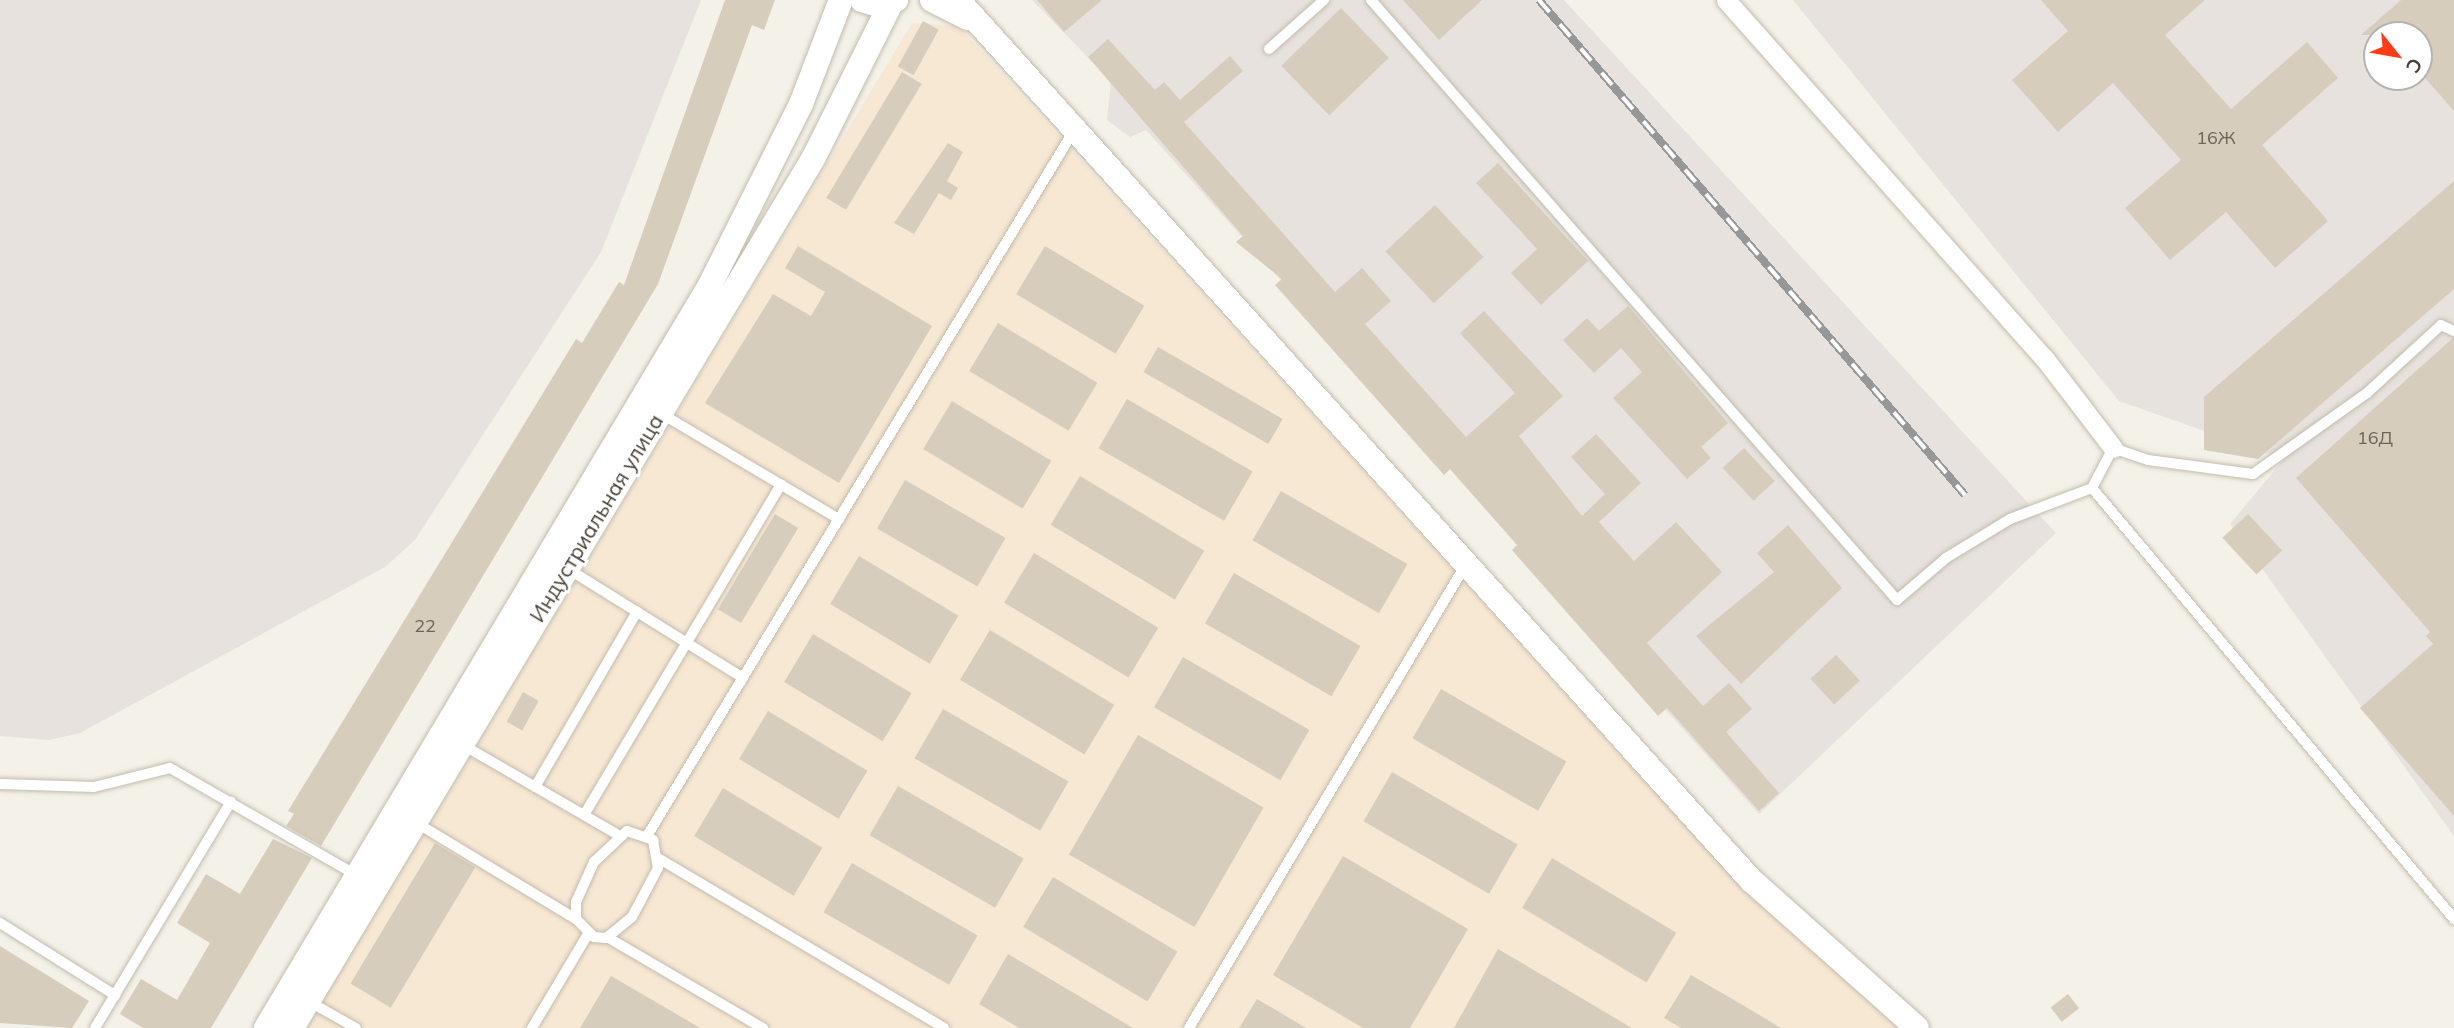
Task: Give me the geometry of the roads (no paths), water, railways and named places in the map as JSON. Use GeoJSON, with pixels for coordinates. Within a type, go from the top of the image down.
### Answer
{"type":"FeatureCollection","features":[{"type":"Feature","properties":{"kind":"street","name":"Индустриальная улица"},"geometry":{"type":"LineString","coordinates":[[452,738],[566,568],[749,214],[841,0]]}},
{"type":"Feature","properties":{"kind":"street"},"geometry":{"type":"LineString","coordinates":[[862,0],[893,1]]}},
{"type":"Feature","properties":{"kind":"street"},"geometry":{"type":"LineString","coordinates":[[932,0],[980,27]]}},
{"type":"Feature","properties":{"kind":"street"},"geometry":{"type":"LineString","coordinates":[[958,0],[1073,132],[1469,560],[1751,880],[1917,1028]]}},
{"type":"Feature","properties":{"kind":"street"},"geometry":{"type":"LineString","coordinates":[[1726,0],[2045,359],[2113,448]]}},
{"type":"Feature","properties":{"kind":"street","name":"Индустриальная улица"},"geometry":{"type":"LineString","coordinates":[[292,1028],[405,816],[650,407],[813,159],[893,1]]}},
{"type":"Feature","properties":{"kind":"street","name":"Индустриальная улица"},"geometry":{"type":"LineString","coordinates":[[266,1028],[357,875],[405,816]]}},
{"type":"Feature","properties":{"kind":"lane"},"geometry":{"type":"LineString","coordinates":[[1269,49],[1324,0]]}},
{"type":"Feature","properties":{"kind":"lane"},"geometry":{"type":"LineString","coordinates":[[1371,0],[1897,600],[1946,558],[2010,519],[2092,488],[2113,448],[2148,460],[2252,474],[2367,393],[2441,325],[2454,331]]}},
{"type":"Feature","properties":{"kind":"lane"},"geometry":{"type":"LineString","coordinates":[[647,836],[1073,132]]}},
{"type":"Feature","properties":{"kind":"lane"},"geometry":{"type":"LineString","coordinates":[[650,407],[839,519]]}},
{"type":"Feature","properties":{"kind":"lane"},"geometry":{"type":"LineString","coordinates":[[584,815],[781,484]]}},
{"type":"Feature","properties":{"kind":"lane"},"geometry":{"type":"LineString","coordinates":[[2092,488],[2454,919]]}},
{"type":"Feature","properties":{"kind":"lane"},"geometry":{"type":"LineString","coordinates":[[1189,1028],[1469,560]]}},
{"type":"Feature","properties":{"kind":"lane"},"geometry":{"type":"LineString","coordinates":[[566,568],[743,678]]}},
{"type":"Feature","properties":{"kind":"lane"},"geometry":{"type":"LineString","coordinates":[[535,787],[637,612]]}},
{"type":"Feature","properties":{"kind":"lane"},"geometry":{"type":"LineString","coordinates":[[452,738],[620,836]]}},
{"type":"Feature","properties":{"kind":"lane"},"geometry":{"type":"LineString","coordinates":[[0,784],[94,787],[170,768],[357,875]]}},
{"type":"Feature","properties":{"kind":"lane"},"geometry":{"type":"LineString","coordinates":[[95,1028],[231,802]]}},
{"type":"Feature","properties":{"kind":"lane"},"geometry":{"type":"LineString","coordinates":[[405,816],[576,919],[588,934],[607,937],[763,1028]]}},
{"type":"Feature","properties":{"kind":"lane"},"geometry":{"type":"LineString","coordinates":[[576,919],[583,882],[620,836],[627,831],[647,836],[658,858],[944,1028]]}},
{"type":"Feature","properties":{"kind":"lane"},"geometry":{"type":"LineString","coordinates":[[607,937],[643,902],[658,858]]}},
{"type":"Feature","properties":{"kind":"lane"},"geometry":{"type":"LineString","coordinates":[[0,923],[115,995]]}},
{"type":"Feature","properties":{"kind":"lane"},"geometry":{"type":"LineString","coordinates":[[532,1028],[588,934]]}},
{"type":"Feature","properties":{"kind":"lane"},"geometry":{"type":"LineString","coordinates":[[308,1001],[356,1028]]}},
{"type":"Feature","properties":{"kind":"railway"},"geometry":{"type":"LineString","coordinates":[[1539,0],[1965,495]]}}]}
